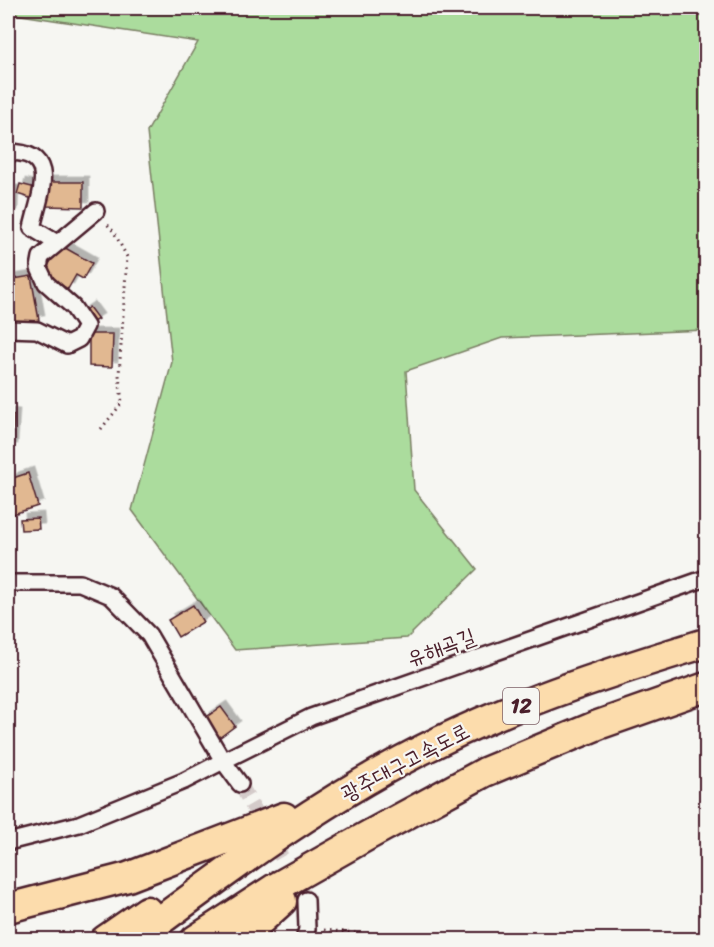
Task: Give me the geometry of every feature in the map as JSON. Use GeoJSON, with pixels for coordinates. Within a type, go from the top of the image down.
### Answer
{"type":"FeatureCollection","features":[{"type":"Feature","properties":{"kind":"highway","name":"광주대구고속도로"},"geometry":{"type":"LineString","coordinates":[[134,939],[238,862],[345,793],[442,740],[530,702],[627,667],[706,643]]}},
{"type":"Feature","properties":{"kind":"highway","name":"광주대구고속도로"},"geometry":{"type":"LineString","coordinates":[[195,939],[275,888],[485,772],[598,725],[706,687]]}},
{"type":"Feature","properties":{"kind":"highway"},"geometry":{"type":"LineString","coordinates":[[8,908],[128,877],[214,846],[345,793]]}},
{"type":"Feature","properties":{"kind":"highway"},"geometry":{"type":"LineString","coordinates":[[105,939],[149,910],[345,793]]}},
{"type":"Feature","properties":{"kind":"highway"},"geometry":{"type":"LineString","coordinates":[[219,939],[282,891],[367,836]]}},
{"type":"Feature","properties":{"kind":"highway"},"geometry":{"type":"LineString","coordinates":[[239,939],[267,912],[367,836]]}},
{"type":"Feature","properties":{"kind":"street"},"geometry":{"type":"LineString","coordinates":[[8,152],[19,152],[35,157],[41,165],[42,181],[32,228],[57,243]]}},
{"type":"Feature","properties":{"kind":"street"},"geometry":{"type":"LineString","coordinates":[[8,329],[37,330],[67,345],[78,339],[86,326],[73,307],[46,283],[39,268],[41,257],[96,211]]}},
{"type":"Feature","properties":{"kind":"street","name":"유해곡길"},"geometry":{"type":"LineString","coordinates":[[8,842],[79,824],[184,781],[311,717],[706,579]]}},
{"type":"Feature","properties":{"kind":"street"},"geometry":{"type":"LineString","coordinates":[[8,583],[80,583],[111,596],[149,635],[223,761],[240,784]]}},
{"type":"Feature","properties":{"kind":"street"},"geometry":{"type":"LineString","coordinates":[[306,900],[306,934]]}},
{"type":"Feature","properties":{"kind":"path"},"geometry":{"type":"LineString","coordinates":[[96,211],[114,232],[127,257],[119,375],[122,403],[101,429]]}},
{"type":"Feature","properties":{"kind":"path"},"geometry":{"type":"LineString","coordinates":[[306,934],[427,939]]}},
{"type":"Feature","properties":{"kind":"green space"},"geometry":{"type":"Polygon","coordinates":[[[8,8],[706,8],[706,330],[502,338],[406,371],[414,490],[477,569],[407,638],[235,650],[132,510],[172,362],[147,132],[198,42],[8,13],[8,8]]]}},
{"type":"Feature","properties":{"kind":"building"},"geometry":{"type":"Polygon","coordinates":[[[46,182],[83,182],[83,207],[46,206],[46,182]]]}},
{"type":"Feature","properties":{"kind":"building"},"geometry":{"type":"Polygon","coordinates":[[[20,184],[36,188],[33,199],[17,194],[20,184]]]}},
{"type":"Feature","properties":{"kind":"building"},"geometry":{"type":"Polygon","coordinates":[[[8,191],[13,191],[12,215],[8,215],[8,191]]]}},
{"type":"Feature","properties":{"kind":"building"},"geometry":{"type":"Polygon","coordinates":[[[60,245],[92,263],[83,279],[76,275],[68,289],[43,275],[60,245]]]}},
{"type":"Feature","properties":{"kind":"building"},"geometry":{"type":"Polygon","coordinates":[[[31,276],[39,320],[13,325],[8,297],[8,280],[31,276]]]}},
{"type":"Feature","properties":{"kind":"building"},"geometry":{"type":"Polygon","coordinates":[[[89,307],[98,319],[90,324],[82,312],[89,307]]]}},
{"type":"Feature","properties":{"kind":"building"},"geometry":{"type":"Polygon","coordinates":[[[89,334],[113,334],[112,367],[89,366],[89,334]]]}},
{"type":"Feature","properties":{"kind":"building"},"geometry":{"type":"Polygon","coordinates":[[[8,414],[14,415],[12,449],[8,449],[8,414]]]}},
{"type":"Feature","properties":{"kind":"building"},"geometry":{"type":"Polygon","coordinates":[[[28,473],[38,506],[10,515],[8,483],[13,478],[28,473]]]}},
{"type":"Feature","properties":{"kind":"building"},"geometry":{"type":"Polygon","coordinates":[[[38,518],[39,529],[21,530],[20,519],[38,518]]]}},
{"type":"Feature","properties":{"kind":"building"},"geometry":{"type":"Polygon","coordinates":[[[193,605],[203,622],[178,637],[168,620],[193,605]]]}},
{"type":"Feature","properties":{"kind":"building"},"geometry":{"type":"Polygon","coordinates":[[[221,707],[235,726],[219,738],[205,718],[221,707]]]}},
{"type":"Feature","properties":{"kind":"tunnel"},"geometry":{"type":"LineString","coordinates":[[240,784],[306,900]]}}]}
